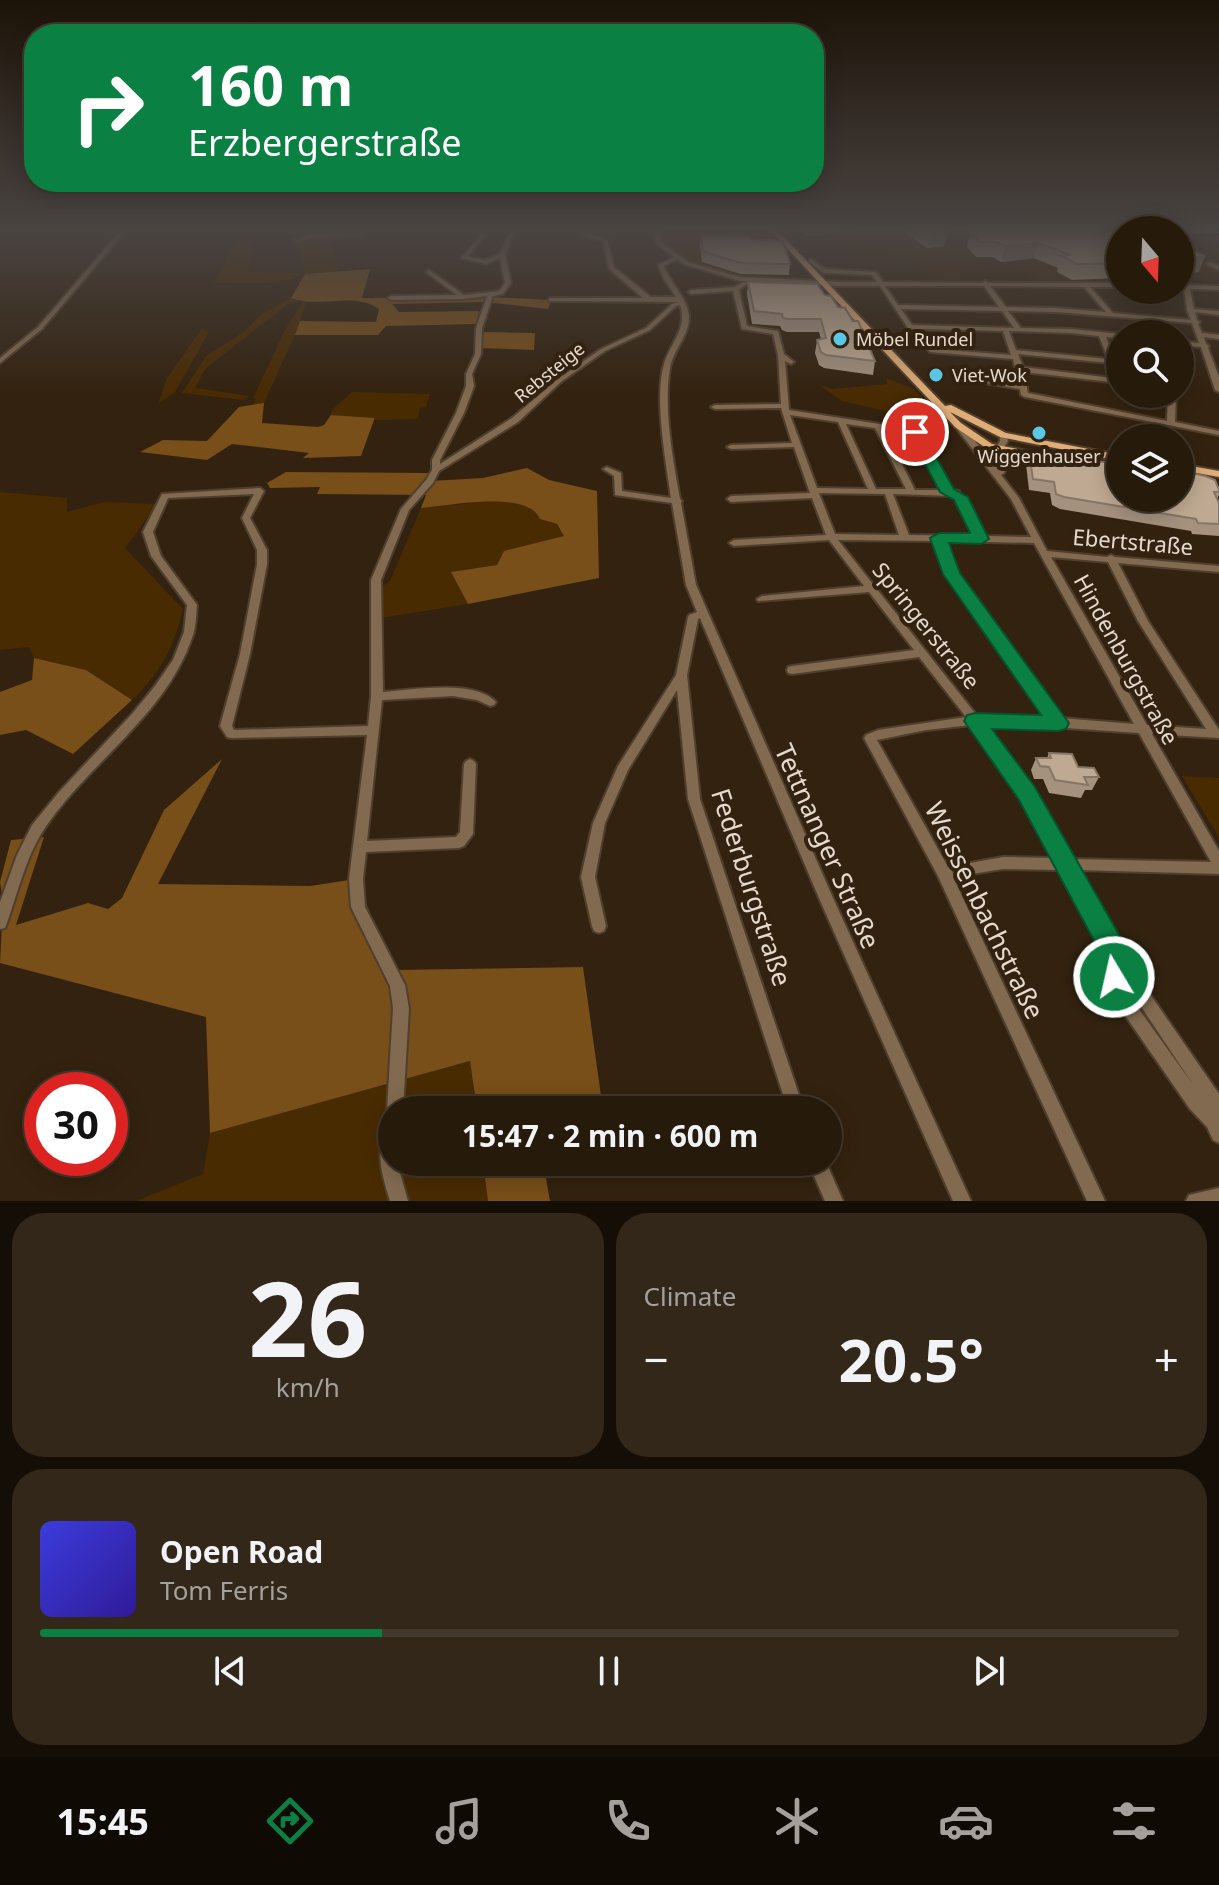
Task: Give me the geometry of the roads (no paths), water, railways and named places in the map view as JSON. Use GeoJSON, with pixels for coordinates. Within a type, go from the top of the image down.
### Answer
{"type":"FeatureCollection","features":[{"type":"Feature","properties":{"kind":"main road"},"geometry":{"type":"LineString","coordinates":[[825,284],[958,425],[982,443],[999,449],[1057,459]]}},
{"type":"Feature","properties":{"kind":"main road"},"geometry":{"type":"LineString","coordinates":[[934,397],[962,416],[1003,435],[1106,455]]}},
{"type":"Feature","properties":{"kind":"main road"},"geometry":{"type":"LineString","coordinates":[[1071,461],[1106,465]]}},
{"type":"Feature","properties":{"kind":"main road"},"geometry":{"type":"LineString","coordinates":[[1194,470],[1219,474]]}},
{"type":"Feature","properties":{"kind":"main road"},"geometry":{"type":"LineString","coordinates":[[1194,476],[1219,480]]}},
{"type":"Feature","properties":{"kind":"street"},"geometry":{"type":"LineString","coordinates":[[0,361],[40,328],[78,284]]}},
{"type":"Feature","properties":{"kind":"street"},"geometry":{"type":"LineString","coordinates":[[445,284],[463,297]]}},
{"type":"Feature","properties":{"kind":"street"},"geometry":{"type":"LineString","coordinates":[[391,298],[490,296],[501,293],[507,284]]}},
{"type":"Feature","properties":{"kind":"street"},"geometry":{"type":"LineString","coordinates":[[631,284],[650,300]]}},
{"type":"Feature","properties":{"kind":"street"},"geometry":{"type":"LineString","coordinates":[[670,284],[684,298]]}},
{"type":"Feature","properties":{"kind":"street"},"geometry":{"type":"LineString","coordinates":[[551,300],[684,298],[736,289],[740,284]]}},
{"type":"Feature","properties":{"kind":"street"},"geometry":{"type":"LineString","coordinates":[[799,284],[833,294]]}},
{"type":"Feature","properties":{"kind":"street"},"geometry":{"type":"LineString","coordinates":[[884,284],[907,325],[917,328],[1106,334]]}},
{"type":"Feature","properties":{"kind":"street"},"geometry":{"type":"LineString","coordinates":[[986,284],[1019,330]]}},
{"type":"Feature","properties":{"kind":"street"},"geometry":{"type":"LineString","coordinates":[[1085,284],[1110,313]]}},
{"type":"Feature","properties":{"kind":"street"},"geometry":{"type":"LineString","coordinates":[[1194,288],[1219,288]]}},
{"type":"Feature","properties":{"kind":"street"},"geometry":{"type":"LineString","coordinates":[[736,289],[744,328],[776,332],[781,355],[791,362]]}},
{"type":"Feature","properties":{"kind":"street"},"geometry":{"type":"LineString","coordinates":[[395,1096],[399,997],[387,962],[358,907],[359,847],[377,696],[376,580],[405,509],[436,470],[436,460],[470,386],[469,374],[478,354],[479,328],[490,296]]}},
{"type":"Feature","properties":{"kind":"street","name":"Rebsteige"},"geometry":{"type":"LineString","coordinates":[[436,470],[515,420],[560,380],[603,350],[648,329],[684,298]]}},
{"type":"Feature","properties":{"kind":"street","name":"Tettnanger Straße"},"geometry":{"type":"LineString","coordinates":[[684,298],[686,322],[670,353],[665,390],[686,561],[704,613],[826,898],[962,1201]]}},
{"type":"Feature","properties":{"kind":"street"},"geometry":{"type":"LineString","coordinates":[[1188,304],[1208,350],[1219,390]]}},
{"type":"Feature","properties":{"kind":"street"},"geometry":{"type":"LineString","coordinates":[[897,307],[1110,313],[1197,322]]}},
{"type":"Feature","properties":{"kind":"street"},"geometry":{"type":"LineString","coordinates":[[1190,310],[1219,313]]}},
{"type":"Feature","properties":{"kind":"street"},"geometry":{"type":"LineString","coordinates":[[917,328],[932,351],[1106,360]]}},
{"type":"Feature","properties":{"kind":"street"},"geometry":{"type":"LineString","coordinates":[[1005,329],[1020,369],[1025,395],[1219,434],[1219,448]]}},
{"type":"Feature","properties":{"kind":"street"},"geometry":{"type":"LineString","coordinates":[[1102,334],[1106,342]]}},
{"type":"Feature","properties":{"kind":"street"},"geometry":{"type":"LineString","coordinates":[[1202,335],[1219,337]]}},
{"type":"Feature","properties":{"kind":"street"},"geometry":{"type":"LineString","coordinates":[[1194,346],[1219,355]]}},
{"type":"Feature","properties":{"kind":"street","name":"Springerstraße"},"geometry":{"type":"LineString","coordinates":[[781,355],[784,409],[831,537],[975,721],[1027,793],[1120,963],[1114,977],[1116,990],[1216,1128]]}},
{"type":"Feature","properties":{"kind":"street"},"geometry":{"type":"LineString","coordinates":[[1020,369],[1106,379]]}},
{"type":"Feature","properties":{"kind":"street"},"geometry":{"type":"LineString","coordinates":[[959,377],[1024,389]]}},
{"type":"Feature","properties":{"kind":"street"},"geometry":{"type":"LineString","coordinates":[[715,407],[784,409],[915,432],[948,492]]}},
{"type":"Feature","properties":{"kind":"street"},"geometry":{"type":"LineString","coordinates":[[1171,423],[1172,408]]}},
{"type":"Feature","properties":{"kind":"street"},"geometry":{"type":"LineString","coordinates":[[841,420],[873,491]]}},
{"type":"Feature","properties":{"kind":"street","name":"Hindenburgstraße"},"geometry":{"type":"LineString","coordinates":[[958,425],[999,475],[1026,515],[1044,554],[1219,866]]}},
{"type":"Feature","properties":{"kind":"street"},"geometry":{"type":"LineString","coordinates":[[878,426],[912,492]]}},
{"type":"Feature","properties":{"kind":"street"},"geometry":{"type":"LineString","coordinates":[[999,475],[995,455],[1003,435]]}},
{"type":"Feature","properties":{"kind":"street"},"geometry":{"type":"LineString","coordinates":[[731,447],[797,445]]}},
{"type":"Feature","properties":{"kind":"street"},"geometry":{"type":"LineString","coordinates":[[999,475],[1005,460],[1027,455]]}},
{"type":"Feature","properties":{"kind":"street"},"geometry":{"type":"LineString","coordinates":[[607,469],[618,475],[618,493],[678,501]]}},
{"type":"Feature","properties":{"kind":"street"},"geometry":{"type":"LineString","coordinates":[[0,923],[27,846],[45,817],[150,701],[182,652],[191,631],[192,605],[156,556],[148,532],[165,496],[260,491],[246,514],[262,550],[258,592],[226,726],[231,734],[373,730]]}},
{"type":"Feature","properties":{"kind":"street"},"geometry":{"type":"LineString","coordinates":[[731,499],[873,491],[948,492],[961,497],[981,539]]}},
{"type":"Feature","properties":{"kind":"street"},"geometry":{"type":"LineString","coordinates":[[888,491],[905,538]]}},
{"type":"Feature","properties":{"kind":"street"},"geometry":{"type":"LineString","coordinates":[[734,543],[831,537],[1037,540]]}},
{"type":"Feature","properties":{"kind":"street"},"geometry":{"type":"LineString","coordinates":[[939,538],[952,574],[1058,723]]}},
{"type":"Feature","properties":{"kind":"street","name":"Ebertstraße"},"geometry":{"type":"LineString","coordinates":[[1044,554],[1219,569]]}},
{"type":"Feature","properties":{"kind":"street"},"geometry":{"type":"LineString","coordinates":[[1111,558],[1143,621],[1217,734]]}},
{"type":"Feature","properties":{"kind":"street"},"geometry":{"type":"LineString","coordinates":[[762,599],[869,589]]}},
{"type":"Feature","properties":{"kind":"street","name":"Federburgstraße"},"geometry":{"type":"LineString","coordinates":[[704,613],[693,617],[681,675],[694,799],[791,1096]]}},
{"type":"Feature","properties":{"kind":"street"},"geometry":{"type":"LineString","coordinates":[[792,670],[921,653]]}},
{"type":"Feature","properties":{"kind":"street","name":"Federburgstraße"},"geometry":{"type":"LineString","coordinates":[[599,926],[588,877],[599,823],[622,769],[681,675]]}},
{"type":"Feature","properties":{"kind":"street"},"geometry":{"type":"LineString","coordinates":[[377,696],[461,693],[483,695],[490,702]]}},
{"type":"Feature","properties":{"kind":"street"},"geometry":{"type":"LineString","coordinates":[[975,721],[1058,723],[1217,734]]}},
{"type":"Feature","properties":{"kind":"street","name":"Weissenbachstraße"},"geometry":{"type":"LineString","coordinates":[[975,721],[878,734],[870,738],[944,873],[1096,1201]]}},
{"type":"Feature","properties":{"kind":"street"},"geometry":{"type":"LineString","coordinates":[[359,847],[459,842],[466,834],[470,764]]}},
{"type":"Feature","properties":{"kind":"street"},"geometry":{"type":"LineString","coordinates":[[944,873],[1003,863],[1219,866]]}},
{"type":"Feature","properties":{"kind":"street"},"geometry":{"type":"LineString","coordinates":[[392,1176],[399,1201]]}},
{"type":"Feature","properties":{"kind":"street"},"geometry":{"type":"LineString","coordinates":[[823,1176],[834,1201]]}},
{"type":"Feature","properties":{"kind":"street"},"geometry":{"type":"LineString","coordinates":[[1195,1201],[1219,1197]]}},
{"type":"Feature","properties":{"kind":"place","name":"Möbel Rundel"},"geometry":{"type":"Point","coordinates":[840,339]}},
{"type":"Feature","properties":{"kind":"place","name":"Viet-Wok"},"geometry":{"type":"Point","coordinates":[936,375]}},
{"type":"Feature","properties":{"kind":"place","name":"Wiggenhauser"},"geometry":{"type":"Point","coordinates":[1039,433]}}]}
